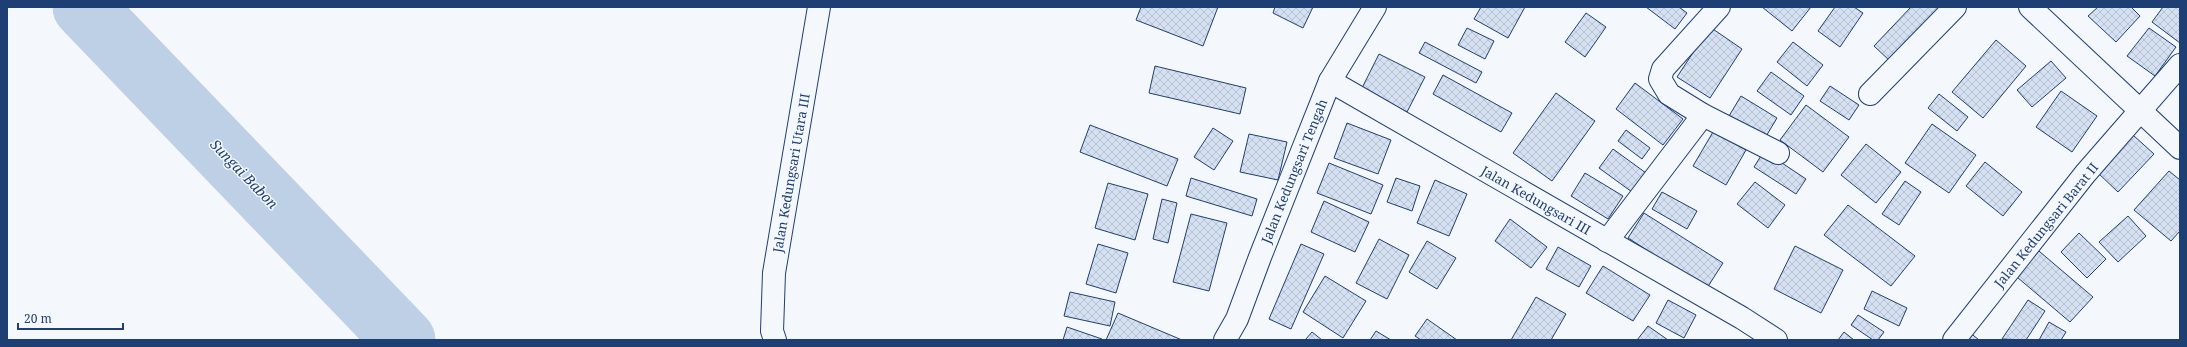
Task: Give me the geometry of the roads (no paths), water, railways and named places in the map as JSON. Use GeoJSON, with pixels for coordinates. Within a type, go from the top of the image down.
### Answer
{"type":"FeatureCollection","features":[{"type":"Feature","properties":{"kind":"street","name":"Jalan Kedungsari Utara III"},"geometry":{"type":"LineString","coordinates":[[775,340],[772,331],[774,273],[819,7]]}},
{"type":"Feature","properties":{"kind":"street","name":"Jalan Kedungsari Tengah"},"geometry":{"type":"LineString","coordinates":[[1225,340],[1237,319],[1330,81],[1375,7]]}},
{"type":"Feature","properties":{"kind":"street"},"geometry":{"type":"LineString","coordinates":[[1719,7],[1663,69],[1660,79],[1669,94],[1703,114],[1778,153]]}},
{"type":"Feature","properties":{"kind":"street"},"geometry":{"type":"LineString","coordinates":[[1870,94],[1955,7]]}},
{"type":"Feature","properties":{"kind":"street"},"geometry":{"type":"LineString","coordinates":[[2030,7],[2180,148]]}},
{"type":"Feature","properties":{"kind":"street","name":"Jalan Kedungsari Barat II"},"geometry":{"type":"LineString","coordinates":[[1954,340],[2085,174],[2180,65]]}},
{"type":"Feature","properties":{"kind":"street","name":"Jalan Kedungsari III"},"geometry":{"type":"LineString","coordinates":[[1330,81],[1742,318],[1776,340]]}},
{"type":"Feature","properties":{"kind":"street"},"geometry":{"type":"LineString","coordinates":[[1608,241],[1703,114]]}},
{"type":"Feature","properties":{"kind":"waterway","name":"Sungai Babon"},"geometry":{"type":"LineString","coordinates":[[84,7],[404,340]]}}]}
